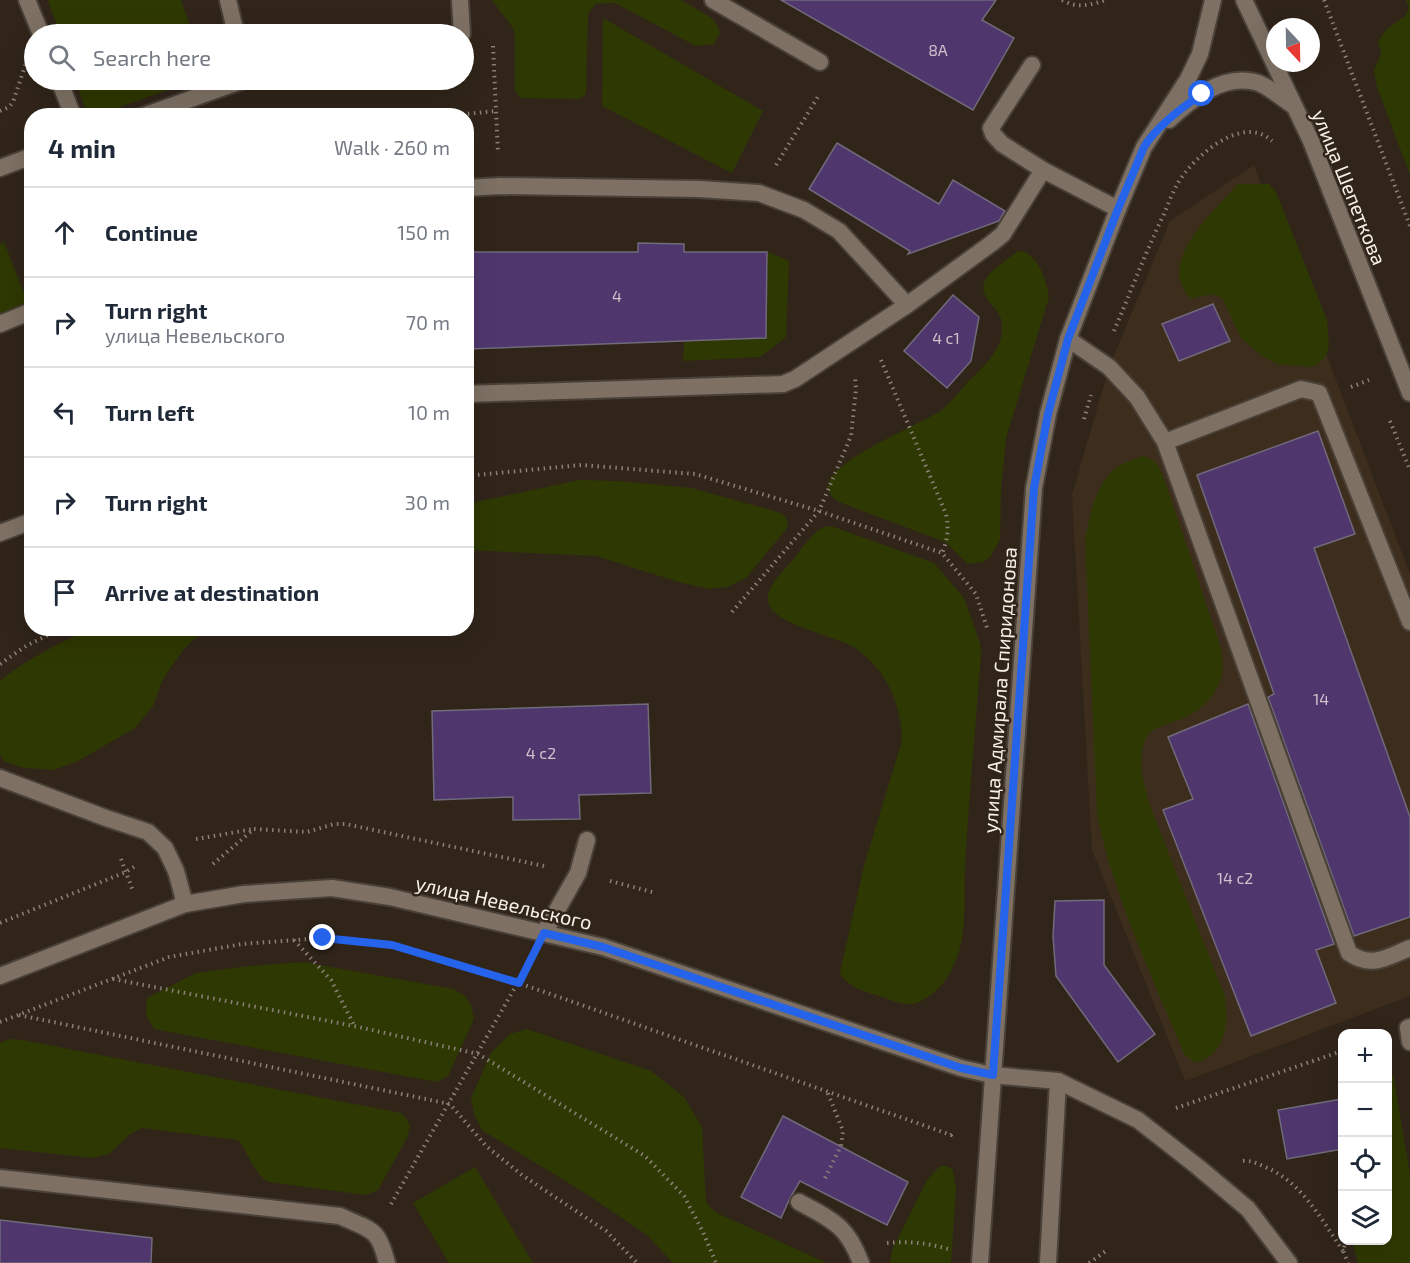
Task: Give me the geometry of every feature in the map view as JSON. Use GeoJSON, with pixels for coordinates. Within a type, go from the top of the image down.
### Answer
{"type":"FeatureCollection","features":[{"type":"Feature","properties":{"kind":"main road"},"geometry":{"type":"LineString","coordinates":[[27,0],[37,24]]}},
{"type":"Feature","properties":{"kind":"main road"},"geometry":{"type":"LineString","coordinates":[[228,0],[234,24]]}},
{"type":"Feature","properties":{"kind":"main road"},"geometry":{"type":"LineString","coordinates":[[460,0],[461,24]]}},
{"type":"Feature","properties":{"kind":"main road"},"geometry":{"type":"LineString","coordinates":[[713,0],[820,62]]}},
{"type":"Feature","properties":{"kind":"main road","name":"улица Адмирала Спиридонова"},"geometry":{"type":"LineString","coordinates":[[980,1261],[1034,488],[1048,414],[1068,339],[1118,209],[1149,140],[1188,79],[1200,54],[1213,0]]}},
{"type":"Feature","properties":{"kind":"main road","name":"улица Шепеткова"},"geometry":{"type":"LineString","coordinates":[[1244,0],[1311,141],[1410,393]]}},
{"type":"Feature","properties":{"kind":"main road"},"geometry":{"type":"LineString","coordinates":[[1032,65],[992,128],[993,134],[1002,144],[1043,170],[1118,209]]}},
{"type":"Feature","properties":{"kind":"main road","name":"улица Адмирала Спиридонова"},"geometry":{"type":"LineString","coordinates":[[1149,140],[1184,106],[1218,85],[1238,81],[1256,82],[1294,106]]}},
{"type":"Feature","properties":{"kind":"main road"},"geometry":{"type":"LineString","coordinates":[[63,90],[70,108]]}},
{"type":"Feature","properties":{"kind":"main road"},"geometry":{"type":"LineString","coordinates":[[165,108],[216,90]]}},
{"type":"Feature","properties":{"kind":"main road"},"geometry":{"type":"LineString","coordinates":[[0,168],[24,159]]}},
{"type":"Feature","properties":{"kind":"main road"},"geometry":{"type":"LineString","coordinates":[[474,394],[783,384],[795,379],[868,332],[1003,234],[1043,170]]}},
{"type":"Feature","properties":{"kind":"main road"},"geometry":{"type":"LineString","coordinates":[[474,188],[687,189],[759,193],[804,210],[839,231],[907,305]]}},
{"type":"Feature","properties":{"kind":"main road"},"geometry":{"type":"LineString","coordinates":[[0,324],[24,315]]}},
{"type":"Feature","properties":{"kind":"main road"},"geometry":{"type":"LineString","coordinates":[[1068,339],[1109,367],[1137,397],[1165,442],[1349,953],[1360,961],[1371,963],[1410,948]]}},
{"type":"Feature","properties":{"kind":"main road"},"geometry":{"type":"LineString","coordinates":[[1165,442],[1301,389],[1319,393],[1410,622]]}},
{"type":"Feature","properties":{"kind":"main road"},"geometry":{"type":"LineString","coordinates":[[0,533],[24,524]]}},
{"type":"Feature","properties":{"kind":"main road"},"geometry":{"type":"LineString","coordinates":[[2,780],[106,819],[148,832],[165,848],[176,871],[185,904]]}},
{"type":"Feature","properties":{"kind":"main road"},"geometry":{"type":"LineString","coordinates":[[544,933],[578,873],[587,840]]}},
{"type":"Feature","properties":{"kind":"main road","name":"улица Невельского"},"geometry":{"type":"LineString","coordinates":[[0,976],[185,904],[244,894],[332,888],[390,897],[603,947],[961,1068],[993,1075],[1058,1081]]}},
{"type":"Feature","properties":{"kind":"main road"},"geometry":{"type":"LineString","coordinates":[[1410,1027],[1408,1028],[1410,1042]]}},
{"type":"Feature","properties":{"kind":"main road"},"geometry":{"type":"LineString","coordinates":[[1048,1263],[1058,1081],[1138,1120],[1198,1167],[1248,1209],[1289,1263]]}},
{"type":"Feature","properties":{"kind":"main road"},"geometry":{"type":"LineString","coordinates":[[0,1178],[340,1216],[375,1232],[382,1245],[387,1263]]}},
{"type":"Feature","properties":{"kind":"main road"},"geometry":{"type":"LineString","coordinates":[[804,1205],[841,1227],[855,1247],[861,1263]]}},
{"type":"Feature","properties":{"kind":"path"},"geometry":{"type":"LineString","coordinates":[[1062,0],[1072,5],[1083,6],[1106,0]]}},
{"type":"Feature","properties":{"kind":"path"},"geometry":{"type":"LineString","coordinates":[[1324,0],[1410,226]]}},
{"type":"Feature","properties":{"kind":"path"},"geometry":{"type":"LineString","coordinates":[[493,39],[500,186]]}},
{"type":"Feature","properties":{"kind":"path"},"geometry":{"type":"LineString","coordinates":[[759,193],[835,70],[820,62]]}},
{"type":"Feature","properties":{"kind":"path"},"geometry":{"type":"LineString","coordinates":[[0,111],[9,107],[13,102],[24,70]]}},
{"type":"Feature","properties":{"kind":"path"},"geometry":{"type":"LineString","coordinates":[[474,113],[496,111]]}},
{"type":"Feature","properties":{"kind":"path"},"geometry":{"type":"LineString","coordinates":[[1081,429],[1101,362],[1179,181],[1203,155],[1231,135],[1247,131],[1265,135],[1274,144]]}},
{"type":"Feature","properties":{"kind":"path"},"geometry":{"type":"LineString","coordinates":[[868,332],[946,514],[949,529],[947,543],[942,553]]}},
{"type":"Feature","properties":{"kind":"path"},"geometry":{"type":"LineString","coordinates":[[732,612],[819,511],[851,436],[856,389]]}},
{"type":"Feature","properties":{"kind":"path"},"geometry":{"type":"LineString","coordinates":[[1390,419],[1410,470]]}},
{"type":"Feature","properties":{"kind":"path"},"geometry":{"type":"LineString","coordinates":[[474,475],[581,465],[695,474],[819,511],[942,553],[976,594],[990,635]]}},
{"type":"Feature","properties":{"kind":"path"},"geometry":{"type":"LineString","coordinates":[[0,664],[26,646],[46,636]]}},
{"type":"Feature","properties":{"kind":"path"},"geometry":{"type":"LineString","coordinates":[[0,923],[126,872],[165,848],[204,837],[254,829],[307,832],[334,824],[345,824],[578,873],[656,893]]}},
{"type":"Feature","properties":{"kind":"path"},"geometry":{"type":"LineString","coordinates":[[185,904],[197,879],[254,829]]}},
{"type":"Feature","properties":{"kind":"path"},"geometry":{"type":"LineString","coordinates":[[375,1232],[434,1126],[450,1104],[519,983],[544,933]]}},
{"type":"Feature","properties":{"kind":"path"},"geometry":{"type":"LineString","coordinates":[[0,1022],[169,957],[242,944],[323,938],[392,945],[519,983],[951,1135],[955,1130]]}},
{"type":"Feature","properties":{"kind":"path"},"geometry":{"type":"LineString","coordinates":[[294,940],[331,980],[354,1026]]}},
{"type":"Feature","properties":{"kind":"path"},"geometry":{"type":"LineString","coordinates":[[113,979],[354,1026],[478,1054],[645,1156],[684,1196],[716,1263]]}},
{"type":"Feature","properties":{"kind":"path"},"geometry":{"type":"LineString","coordinates":[[19,1014],[450,1104],[486,1146],[522,1175],[606,1231],[637,1263]]}},
{"type":"Feature","properties":{"kind":"path"},"geometry":{"type":"LineString","coordinates":[[1138,1120],[1338,1052]]}},
{"type":"Feature","properties":{"kind":"path"},"geometry":{"type":"LineString","coordinates":[[804,1205],[842,1146],[843,1131],[827,1091]]}},
{"type":"Feature","properties":{"kind":"path"},"geometry":{"type":"LineString","coordinates":[[1198,1167],[1249,1160],[1279,1172],[1305,1195],[1343,1251],[1348,1263]]}},
{"type":"Feature","properties":{"kind":"path"},"geometry":{"type":"LineString","coordinates":[[855,1247],[898,1242],[932,1244],[980,1261]]}},
{"type":"Feature","properties":{"kind":"path"},"geometry":{"type":"LineString","coordinates":[[1343,1251],[1345,1245]]}},
{"type":"Feature","properties":{"kind":"path"},"geometry":{"type":"LineString","coordinates":[[1089,1263],[1106,1251]]}},
{"type":"Feature","properties":{"kind":"shaded area"},"geometry":{"type":"Polygon","coordinates":[[[1254,165],[1410,574],[1410,996],[1185,1081],[1092,850],[1072,495],[1109,367],[1170,221],[1254,165]]]}},
{"type":"Feature","properties":{"kind":"green space"},"geometry":{"type":"Polygon","coordinates":[[[48,0],[181,0],[189,24],[56,24],[48,0]]]}},
{"type":"Feature","properties":{"kind":"green space"},"geometry":{"type":"Polygon","coordinates":[[[492,0],[681,0],[710,17],[716,23],[720,33],[714,44],[696,46],[615,3],[596,4],[588,13],[586,94],[579,99],[520,98],[515,90],[513,28],[492,0]]]}},
{"type":"Feature","properties":{"kind":"green space"},"geometry":{"type":"Polygon","coordinates":[[[1406,0],[1410,0],[1410,175],[1377,87],[1374,70],[1381,54],[1378,41],[1386,30],[1405,16],[1409,8],[1406,0]]]}},
{"type":"Feature","properties":{"kind":"green space"},"geometry":{"type":"Polygon","coordinates":[[[603,18],[763,111],[732,173],[602,106],[603,18]]]}},
{"type":"Feature","properties":{"kind":"green space"},"geometry":{"type":"Polygon","coordinates":[[[79,90],[168,90],[116,108],[85,108],[79,90]]]}},
{"type":"Feature","properties":{"kind":"green space"},"geometry":{"type":"Polygon","coordinates":[[[1238,184],[1269,184],[1276,192],[1327,320],[1329,345],[1326,356],[1311,367],[1277,364],[1262,356],[1241,338],[1222,298],[1211,294],[1191,299],[1181,285],[1179,269],[1183,254],[1192,238],[1238,184]]]}},
{"type":"Feature","properties":{"kind":"green space"},"geometry":{"type":"Polygon","coordinates":[[[4,242],[24,293],[24,305],[0,314],[0,244],[4,242]]]}},
{"type":"Feature","properties":{"kind":"green space"},"geometry":{"type":"Polygon","coordinates":[[[1023,251],[1038,265],[1049,297],[1006,438],[1001,488],[1000,540],[990,557],[983,562],[968,564],[945,542],[839,502],[830,494],[828,488],[832,477],[859,454],[943,409],[986,364],[997,348],[1002,329],[999,315],[984,293],[984,283],[986,278],[999,266],[1017,252],[1023,251]]]}},
{"type":"Feature","properties":{"kind":"green space"},"geometry":{"type":"Polygon","coordinates":[[[768,252],[789,261],[786,337],[760,357],[683,361],[684,342],[767,338],[768,252]]]}},
{"type":"Feature","properties":{"kind":"green space"},"geometry":{"type":"Polygon","coordinates":[[[1142,456],[1157,464],[1164,479],[1216,633],[1223,665],[1220,681],[1208,701],[1189,716],[1162,726],[1149,734],[1143,746],[1141,763],[1150,806],[1225,996],[1226,1017],[1223,1037],[1214,1052],[1195,1063],[1184,1054],[1134,935],[1113,875],[1097,813],[1085,538],[1095,500],[1103,482],[1116,468],[1142,456]]]}},
{"type":"Feature","properties":{"kind":"green space"},"geometry":{"type":"Polygon","coordinates":[[[579,480],[618,481],[692,488],[781,513],[787,519],[788,527],[746,578],[727,587],[710,589],[682,583],[596,556],[474,550],[474,502],[579,480]]]}},
{"type":"Feature","properties":{"kind":"green space"},"geometry":{"type":"Polygon","coordinates":[[[831,526],[934,563],[964,598],[980,643],[961,944],[952,969],[945,980],[930,996],[912,1004],[905,1004],[859,989],[843,978],[840,972],[864,866],[901,744],[900,720],[893,695],[878,670],[857,649],[791,623],[771,609],[768,600],[768,594],[776,579],[810,538],[818,530],[831,526]]]}},
{"type":"Feature","properties":{"kind":"green space"},"geometry":{"type":"Polygon","coordinates":[[[76,636],[198,636],[183,650],[163,679],[153,706],[135,728],[78,761],[54,770],[24,768],[5,762],[0,755],[0,682],[24,664],[76,636]]]}},
{"type":"Feature","properties":{"kind":"green space"},"geometry":{"type":"Polygon","coordinates":[[[303,962],[453,989],[465,996],[471,1005],[474,1019],[448,1076],[437,1082],[154,1029],[146,1015],[147,998],[196,973],[303,962]]]}},
{"type":"Feature","properties":{"kind":"green space"},"geometry":{"type":"Polygon","coordinates":[[[527,1029],[651,1071],[684,1097],[702,1127],[706,1203],[717,1213],[827,1263],[673,1263],[647,1235],[588,1195],[482,1130],[474,1114],[471,1098],[491,1053],[510,1034],[527,1029]]]}},
{"type":"Feature","properties":{"kind":"green space"},"geometry":{"type":"Polygon","coordinates":[[[9,1039],[396,1112],[403,1114],[410,1125],[408,1136],[378,1190],[366,1195],[268,1182],[258,1173],[238,1140],[142,1128],[129,1135],[109,1154],[93,1158],[0,1148],[0,1043],[9,1039]]]}},
{"type":"Feature","properties":{"kind":"green space"},"geometry":{"type":"Polygon","coordinates":[[[1392,1075],[1410,1175],[1410,1263],[1358,1263],[1353,1245],[1392,1245],[1392,1075]]]}},
{"type":"Feature","properties":{"kind":"green space"},"geometry":{"type":"Polygon","coordinates":[[[940,1166],[947,1166],[953,1170],[956,1189],[951,1263],[890,1263],[892,1250],[927,1180],[940,1166]]]}},
{"type":"Feature","properties":{"kind":"green space"},"geometry":{"type":"Polygon","coordinates":[[[475,1167],[533,1263],[449,1263],[413,1203],[475,1167]]]}},
{"type":"Feature","properties":{"kind":"building"},"geometry":{"type":"Polygon","coordinates":[[[781,0],[996,0],[982,20],[1014,38],[973,110],[781,0]]]}},
{"type":"Feature","properties":{"kind":"building"},"geometry":{"type":"Polygon","coordinates":[[[837,143],[939,204],[953,180],[1005,211],[999,221],[908,254],[910,251],[809,189],[837,143]]]}},
{"type":"Feature","properties":{"kind":"building"},"geometry":{"type":"Polygon","coordinates":[[[638,243],[684,244],[684,252],[767,252],[766,338],[474,349],[474,252],[638,252],[638,243]]]}},
{"type":"Feature","properties":{"kind":"building"},"geometry":{"type":"Polygon","coordinates":[[[953,295],[979,317],[971,361],[947,388],[904,351],[953,295]]]}},
{"type":"Feature","properties":{"kind":"building"},"geometry":{"type":"Polygon","coordinates":[[[1213,304],[1230,341],[1179,361],[1162,324],[1213,304]]]}},
{"type":"Feature","properties":{"kind":"building"},"geometry":{"type":"Polygon","coordinates":[[[1318,431],[1355,534],[1314,548],[1410,817],[1410,917],[1354,936],[1268,697],[1274,694],[1197,475],[1318,431]]]}},
{"type":"Feature","properties":{"kind":"building"},"geometry":{"type":"Polygon","coordinates":[[[648,704],[651,793],[579,795],[580,819],[513,820],[513,797],[434,800],[432,711],[648,704]]]}},
{"type":"Feature","properties":{"kind":"building"},"geometry":{"type":"Polygon","coordinates":[[[1248,704],[1334,944],[1316,950],[1336,1003],[1251,1036],[1163,810],[1193,799],[1168,737],[1248,704]]]}},
{"type":"Feature","properties":{"kind":"building"},"geometry":{"type":"Polygon","coordinates":[[[1104,900],[1104,965],[1155,1034],[1118,1062],[1056,976],[1053,936],[1055,901],[1104,900]]]}},
{"type":"Feature","properties":{"kind":"building"},"geometry":{"type":"Polygon","coordinates":[[[1338,1100],[1338,1150],[1287,1159],[1278,1110],[1338,1100]]]}},
{"type":"Feature","properties":{"kind":"building"},"geometry":{"type":"Polygon","coordinates":[[[783,1116],[908,1182],[887,1225],[800,1181],[781,1218],[741,1197],[783,1116]]]}},
{"type":"Feature","properties":{"kind":"building"},"geometry":{"type":"Polygon","coordinates":[[[0,1220],[152,1238],[151,1263],[0,1263],[0,1220]]]}},
{"type":"Feature","properties":{"kind":"route"},"geometry":{"type":"LineString","coordinates":[[323,938],[392,945],[519,983],[544,933],[603,947],[961,1068],[993,1075],[1034,488],[1048,414],[1068,339],[1144,147],[1184,106],[1202,94]]}}]}
